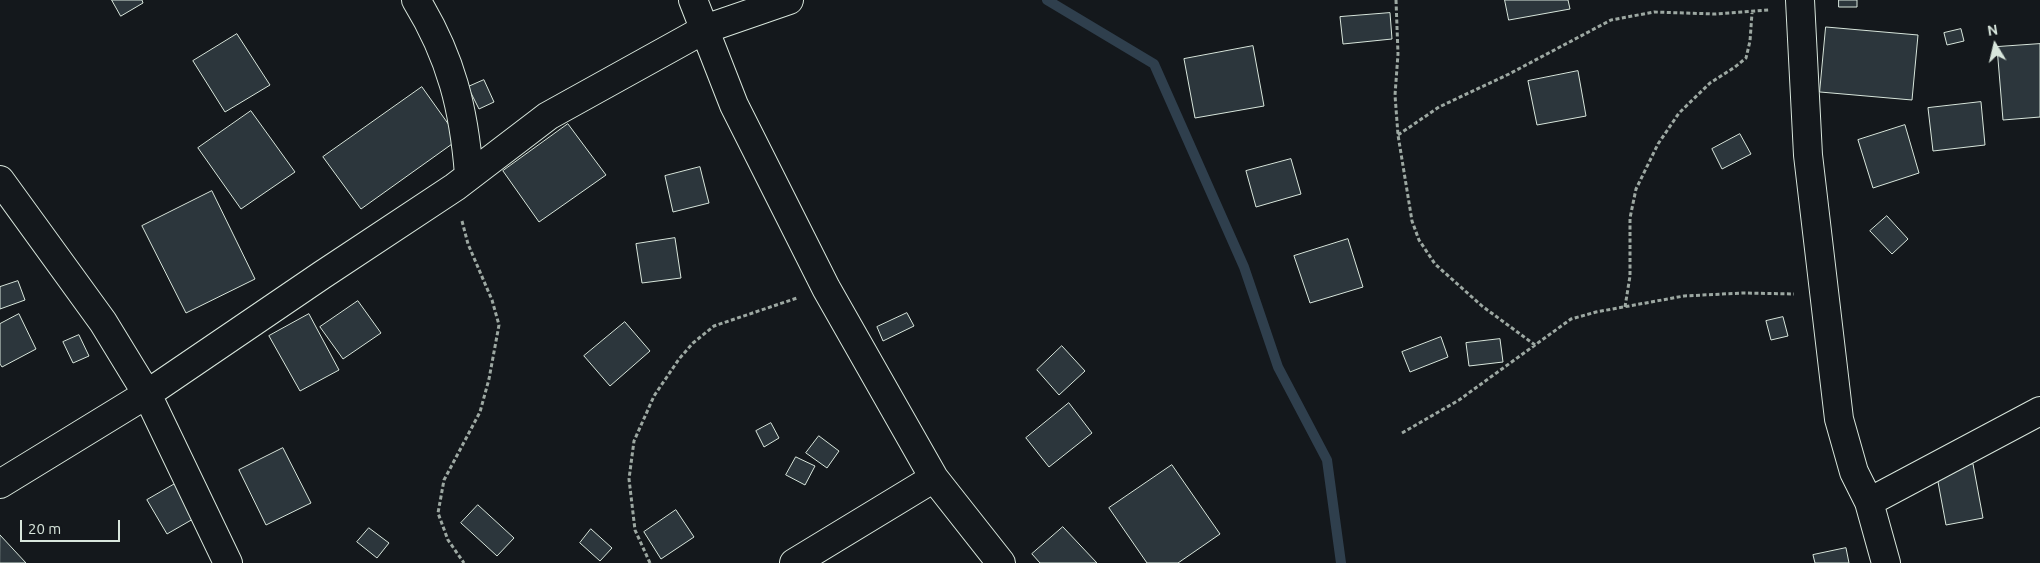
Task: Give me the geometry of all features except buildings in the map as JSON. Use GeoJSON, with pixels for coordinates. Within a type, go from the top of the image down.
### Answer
{"type":"FeatureCollection","features":[{"type":"Feature","properties":{"kind":"street"},"geometry":{"type":"LineString","coordinates":[[416,0],[442,49],[460,103],[466,138],[462,181]]}},
{"type":"Feature","properties":{"kind":"street"},"geometry":{"type":"LineString","coordinates":[[693,0],[734,105],[826,288],[934,478],[1001,563]]}},
{"type":"Feature","properties":{"kind":"street"},"geometry":{"type":"LineString","coordinates":[[0,484],[147,394],[462,181],[548,116],[705,29],[789,0]]}},
{"type":"Feature","properties":{"kind":"street"},"geometry":{"type":"LineString","coordinates":[[1800,3],[1808,155],[1839,419],[1854,472],[1869,502],[1886,563]]}},
{"type":"Feature","properties":{"kind":"street"},"geometry":{"type":"LineString","coordinates":[[0,180],[103,322],[147,394],[228,563]]}},
{"type":"Feature","properties":{"kind":"street"},"geometry":{"type":"LineString","coordinates":[[1869,502],[2040,411]]}},
{"type":"Feature","properties":{"kind":"street"},"geometry":{"type":"LineString","coordinates":[[794,563],[934,478]]}},
{"type":"Feature","properties":{"kind":"path"},"geometry":{"type":"LineString","coordinates":[[1396,0],[1398,54],[1394,94],[1398,135],[1412,221],[1419,240],[1435,264],[1482,306],[1535,345]]}},
{"type":"Feature","properties":{"kind":"path"},"geometry":{"type":"LineString","coordinates":[[1398,135],[1439,107],[1508,74],[1611,20],[1654,12],[1752,13],[1800,3]]}},
{"type":"Feature","properties":{"kind":"path"},"geometry":{"type":"LineString","coordinates":[[1625,307],[1630,276],[1630,218],[1636,189],[1658,144],[1679,113],[1710,83],[1746,58],[1750,41],[1752,13]]}},
{"type":"Feature","properties":{"kind":"path"},"geometry":{"type":"LineString","coordinates":[[462,181],[468,244],[492,300],[498,325],[489,379],[480,412],[444,480],[438,513],[448,540],[464,563]]}},
{"type":"Feature","properties":{"kind":"path"},"geometry":{"type":"LineString","coordinates":[[650,563],[635,530],[629,478],[634,441],[654,396],[679,359],[693,343],[714,326],[826,288]]}},
{"type":"Feature","properties":{"kind":"path"},"geometry":{"type":"LineString","coordinates":[[1402,433],[1459,400],[1571,319],[1596,312],[1684,296],[1743,293],[1825,294]]}},
{"type":"Feature","properties":{"kind":"waterway"},"geometry":{"type":"LineString","coordinates":[[1047,0],[1154,64],[1244,267],[1278,367],[1327,460],[1341,563]]}}]}
